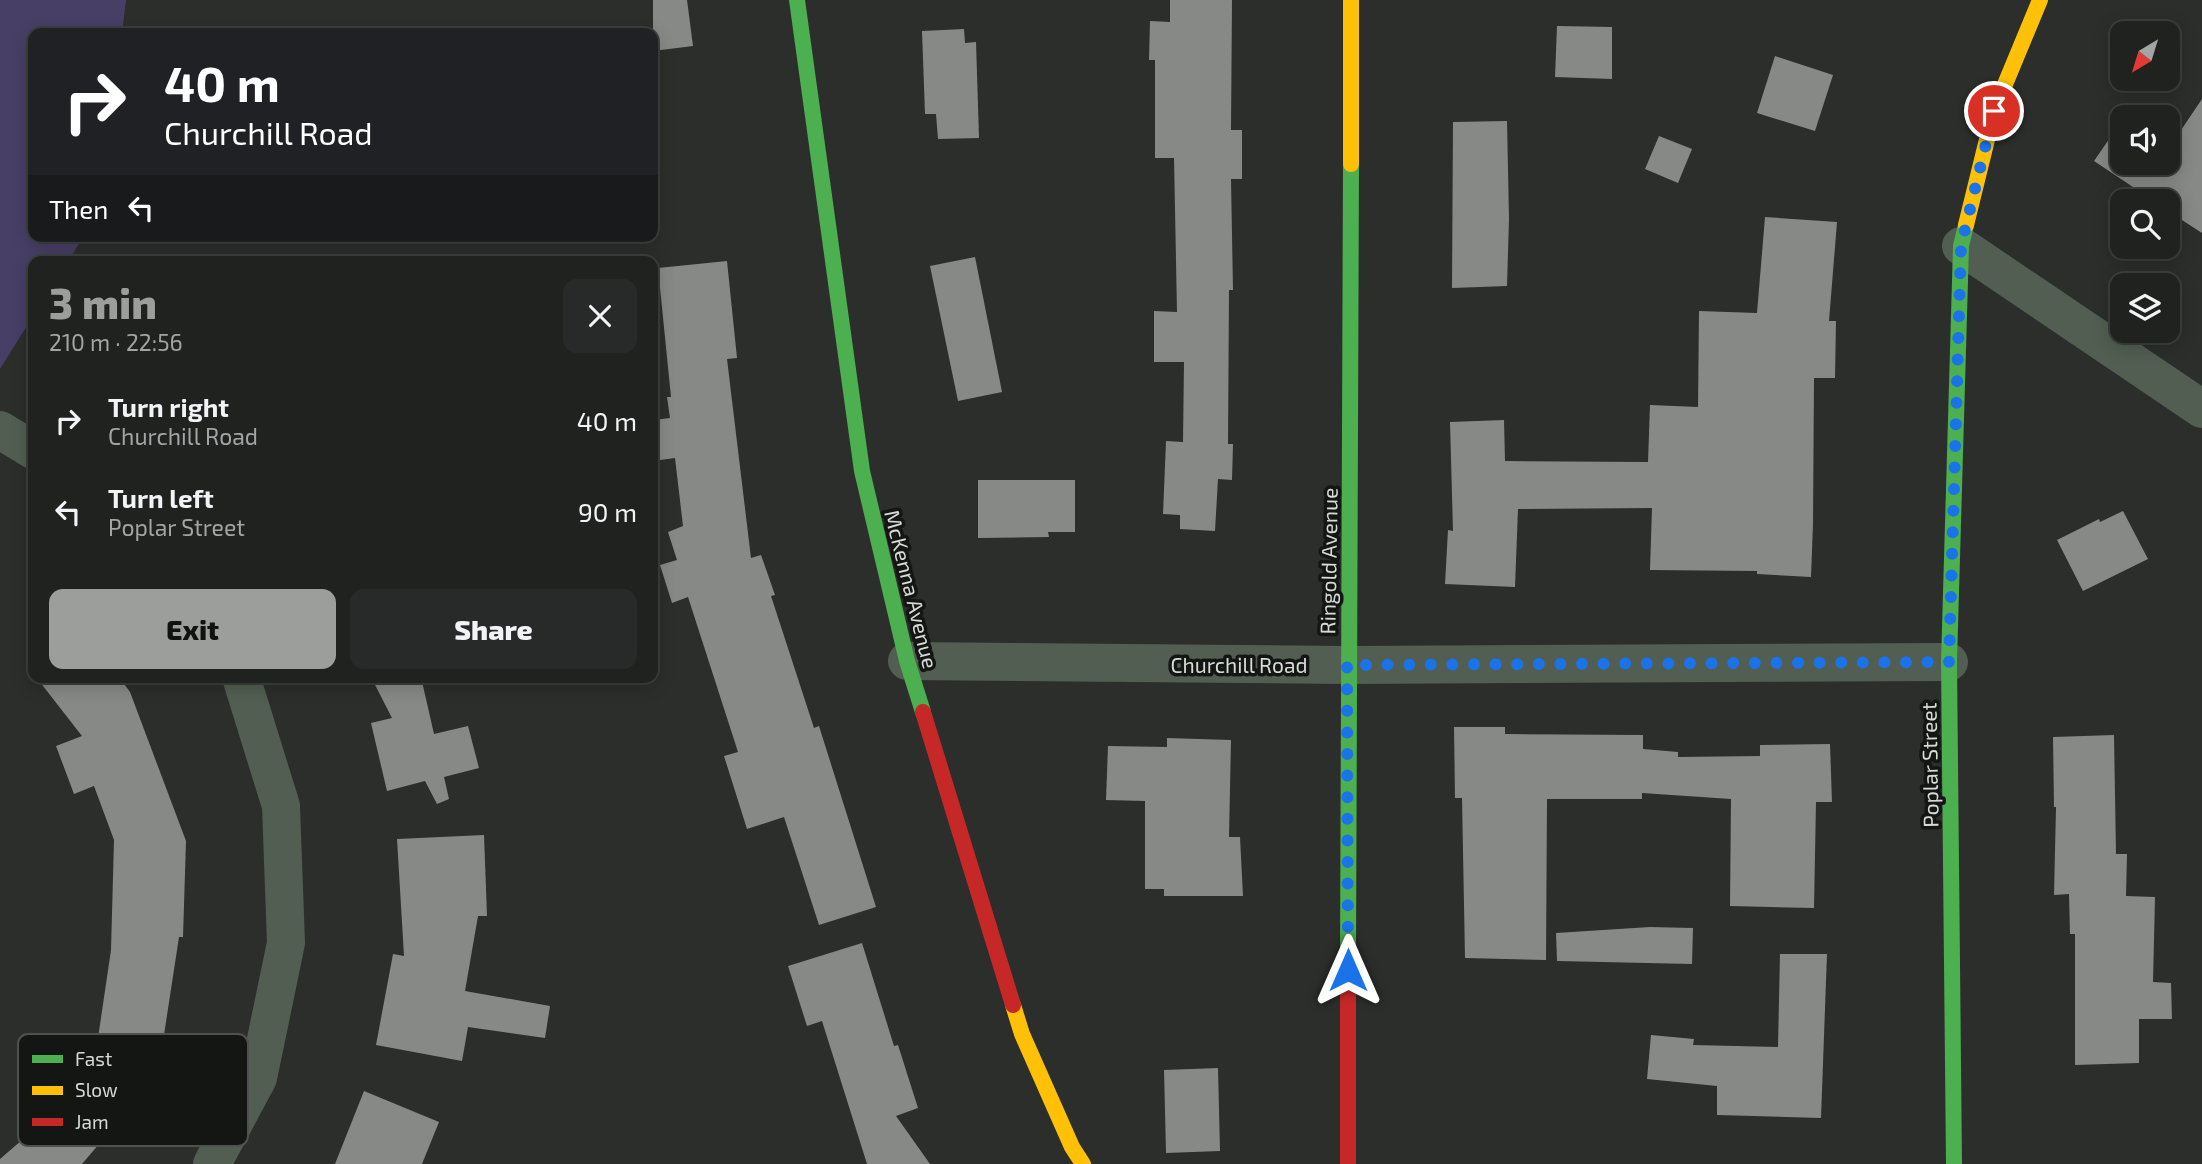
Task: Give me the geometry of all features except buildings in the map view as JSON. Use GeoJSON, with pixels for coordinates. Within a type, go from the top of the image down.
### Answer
{"type":"FeatureCollection","features":[{"type":"Feature","properties":{"kind":"street","name":"McKenna Avenue"},"geometry":{"type":"LineString","coordinates":[[797,0],[862,471],[907,662],[1023,1034],[1072,1147],[1083,1164]]}},
{"type":"Feature","properties":{"kind":"street","name":"Ringold Avenue"},"geometry":{"type":"LineString","coordinates":[[1348,1164],[1347,665],[1352,429],[1350,0]]}},
{"type":"Feature","properties":{"kind":"street","name":"Poplar Street"},"geometry":{"type":"LineString","coordinates":[[1954,1164],[1949,662],[1961,246],[1994,111],[2040,0]]}},
{"type":"Feature","properties":{"kind":"street"},"geometry":{"type":"LineString","coordinates":[[1961,246],[2202,409]]}},
{"type":"Feature","properties":{"kind":"street"},"geometry":{"type":"LineString","coordinates":[[0,430],[28,447]]}},
{"type":"Feature","properties":{"kind":"street","name":"Churchill Road"},"geometry":{"type":"LineString","coordinates":[[907,662],[1347,665],[1949,662]]}},
{"type":"Feature","properties":{"kind":"street"},"geometry":{"type":"LineString","coordinates":[[243,683],[281,806],[286,943],[258,1078],[248,1097]]}},
{"type":"Feature","properties":{"kind":"street"},"geometry":{"type":"LineString","coordinates":[[212,1164],[222,1146]]}},
{"type":"Feature","properties":{"kind":"shaded area"},"geometry":{"type":"Polygon","coordinates":[[[0,0],[126,0],[123,28],[28,28],[28,242],[80,242],[71,256],[28,256],[28,324],[0,369],[0,0]]]}},
{"type":"Feature","properties":{"kind":"traffic: fast"},"geometry":{"type":"LineString","coordinates":[[797,0],[862,471],[907,661],[923,712]]}},
{"type":"Feature","properties":{"kind":"traffic: fast"},"geometry":{"type":"LineString","coordinates":[[1348,956],[1351,164]]}},
{"type":"Feature","properties":{"kind":"traffic: fast"},"geometry":{"type":"LineString","coordinates":[[1954,1164],[1949,662],[1961,246],[1966,225]]}},
{"type":"Feature","properties":{"kind":"traffic: slow"},"geometry":{"type":"LineString","coordinates":[[1351,0],[1351,164]]}},
{"type":"Feature","properties":{"kind":"traffic: slow"},"geometry":{"type":"LineString","coordinates":[[1966,225],[1994,111],[2040,0]]}},
{"type":"Feature","properties":{"kind":"traffic: slow"},"geometry":{"type":"LineString","coordinates":[[1013,1005],[1022,1034],[1072,1147],[1083,1164]]}},
{"type":"Feature","properties":{"kind":"traffic: jam"},"geometry":{"type":"LineString","coordinates":[[923,712],[1013,1005]]}},
{"type":"Feature","properties":{"kind":"traffic: jam"},"geometry":{"type":"LineString","coordinates":[[1348,956],[1348,1164]]}},
{"type":"Feature","properties":{"kind":"route"},"geometry":{"type":"LineString","coordinates":[[1348,970],[1347,665],[1949,662],[1961,246],[1994,111]]}}]}
